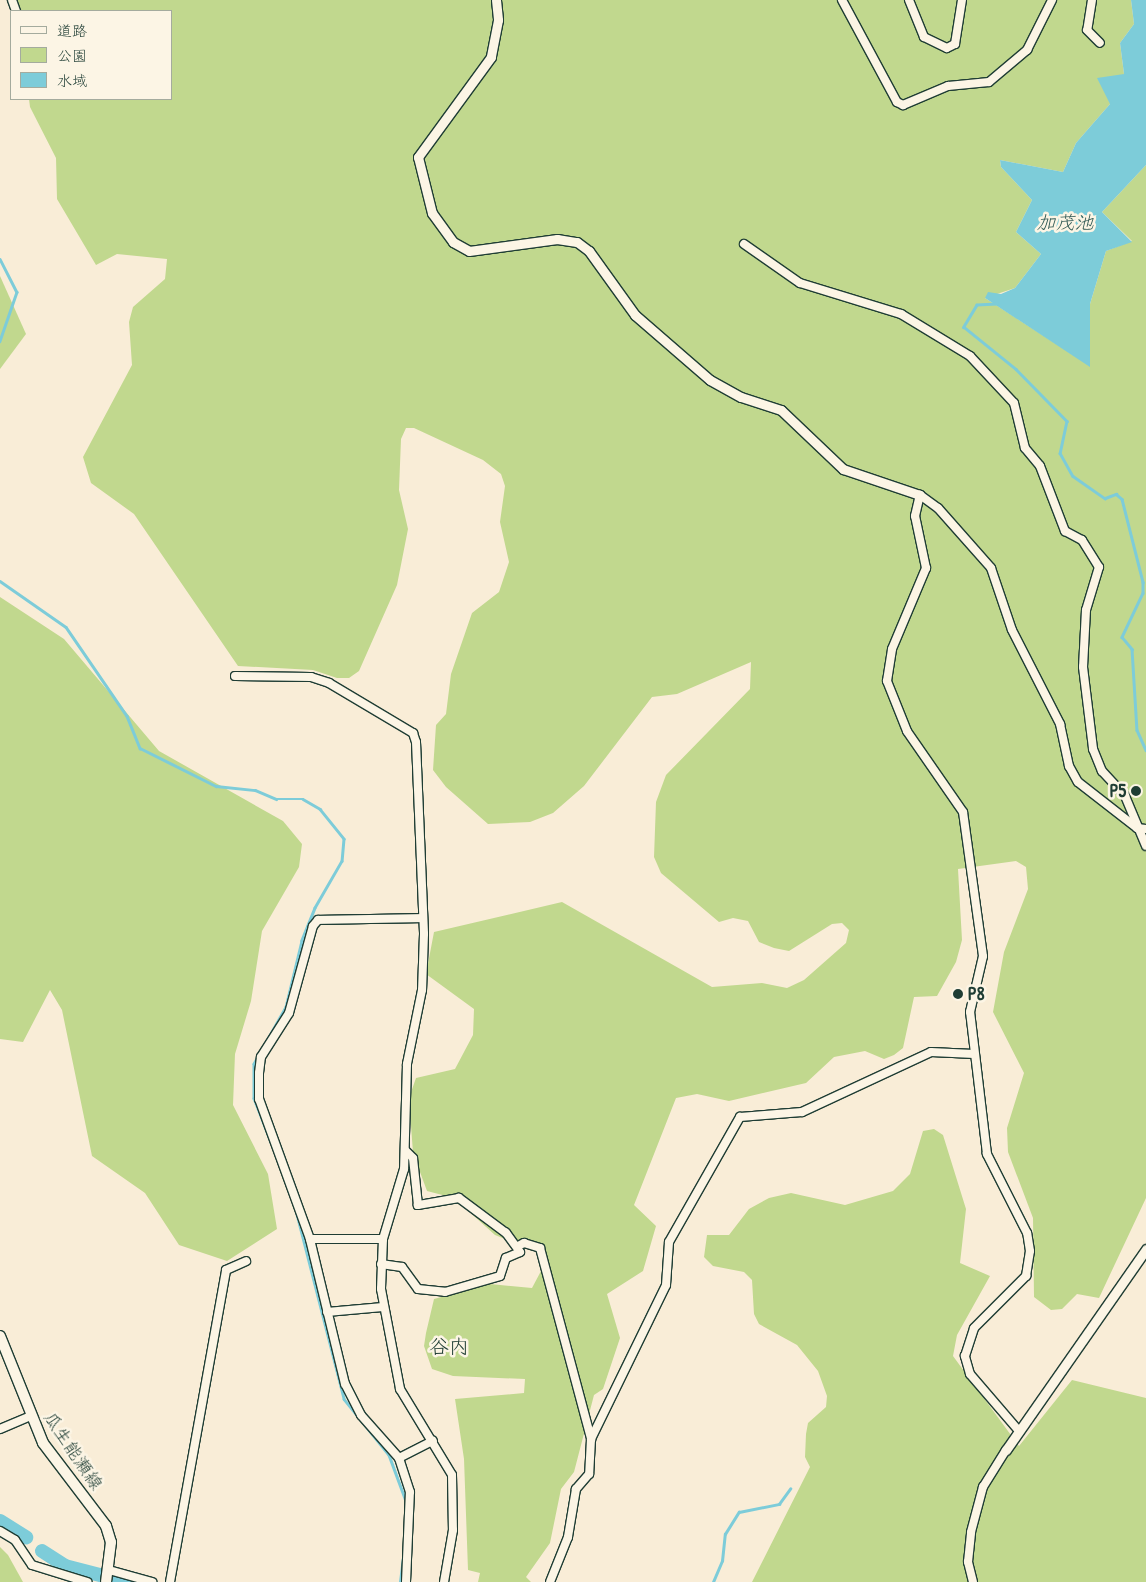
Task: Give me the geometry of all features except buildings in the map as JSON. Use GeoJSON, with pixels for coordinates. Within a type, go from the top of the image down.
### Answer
{"type":"FeatureCollection","features":[{"type":"Feature","properties":{"kind":"main road","name":"瓜生能瀬線"},"geometry":{"type":"LineString","coordinates":[[0,1336],[30,1416],[48,1450],[106,1526],[111,1542],[106,1582]]}},
{"type":"Feature","properties":{"kind":"street"},"geometry":{"type":"LineString","coordinates":[[496,0],[498,20],[491,57],[418,157],[432,213],[453,242],[477,251],[557,239],[577,242],[589,251],[635,314],[710,380],[741,397],[780,410],[843,469],[920,495],[938,508],[991,568],[1012,630],[1060,724],[1069,766],[1078,782],[1137,828],[1146,829]]}},
{"type":"Feature","properties":{"kind":"street"},"geometry":{"type":"LineString","coordinates":[[842,0],[896,102],[903,105],[948,86],[989,82],[1027,50],[1052,0]]}},
{"type":"Feature","properties":{"kind":"street"},"geometry":{"type":"LineString","coordinates":[[909,0],[924,37],[947,48],[955,44],[962,0]]}},
{"type":"Feature","properties":{"kind":"street"},"geometry":{"type":"LineString","coordinates":[[1092,0],[1087,30],[1100,43]]}},
{"type":"Feature","properties":{"kind":"street"},"geometry":{"type":"LineString","coordinates":[[744,244],[800,283],[901,314],[970,356],[1014,403],[1025,448],[1040,466],[1065,531],[1082,540],[1098,567],[1086,610],[1087,712],[1102,771],[1126,796],[1137,828],[1146,846]]}},
{"type":"Feature","properties":{"kind":"street"},"geometry":{"type":"LineString","coordinates":[[920,495],[915,516],[926,568],[892,649],[887,681],[907,731],[963,812],[983,956],[970,1012],[986,1154],[1026,1233],[1030,1251],[1026,1276],[974,1328],[965,1356],[970,1374],[1019,1431]]}},
{"type":"Feature","properties":{"kind":"street"},"geometry":{"type":"LineString","coordinates":[[235,676],[311,677],[341,689],[413,733],[422,918],[422,990],[403,1108],[405,1150],[384,1239],[381,1264],[383,1307],[400,1389],[452,1475],[455,1502],[444,1582]]}},
{"type":"Feature","properties":{"kind":"street"},"geometry":{"type":"LineString","coordinates":[[406,1582],[410,1492],[399,1458],[361,1415],[345,1384],[310,1239],[260,1099],[261,1057],[289,1013],[313,926],[318,920],[422,918]]}},
{"type":"Feature","properties":{"kind":"street"},"geometry":{"type":"LineString","coordinates":[[592,1439],[666,1286],[669,1242],[740,1116],[802,1112],[931,1052],[974,1054]]}},
{"type":"Feature","properties":{"kind":"street"},"geometry":{"type":"LineString","coordinates":[[381,1264],[402,1267],[418,1289],[445,1292],[500,1276],[506,1258],[519,1256],[518,1246],[459,1198],[418,1205],[413,1158],[405,1150]]}},
{"type":"Feature","properties":{"kind":"street"},"geometry":{"type":"LineString","coordinates":[[310,1239],[384,1239]]}},
{"type":"Feature","properties":{"kind":"street"},"geometry":{"type":"LineString","coordinates":[[518,1246],[524,1243],[540,1248],[592,1439],[589,1474],[576,1489],[568,1537],[550,1582]]}},
{"type":"Feature","properties":{"kind":"street"},"geometry":{"type":"LineString","coordinates":[[973,1582],[968,1562],[971,1532],[983,1487],[1019,1431],[1146,1249]]}},
{"type":"Feature","properties":{"kind":"street"},"geometry":{"type":"LineString","coordinates":[[170,1582],[226,1270],[246,1261]]}},
{"type":"Feature","properties":{"kind":"street"},"geometry":{"type":"LineString","coordinates":[[327,1312],[383,1307]]}},
{"type":"Feature","properties":{"kind":"street"},"geometry":{"type":"LineString","coordinates":[[0,1429],[30,1416]]}},
{"type":"Feature","properties":{"kind":"street"},"geometry":{"type":"LineString","coordinates":[[399,1458],[433,1441]]}},
{"type":"Feature","properties":{"kind":"street"},"geometry":{"type":"LineString","coordinates":[[0,1531],[15,1540],[32,1565],[87,1582]]}},
{"type":"Feature","properties":{"kind":"street"},"geometry":{"type":"LineString","coordinates":[[109,1570],[152,1582]]}},
{"type":"Feature","properties":{"kind":"green space"},"geometry":{"type":"Polygon","coordinates":[[[14,0],[1131,0],[1134,24],[1120,43],[1124,74],[1110,104],[1076,143],[1063,172],[1000,160],[1001,167],[1032,200],[1016,232],[1041,254],[1015,288],[985,298],[1090,366],[1090,304],[1106,251],[1132,241],[1102,212],[1146,165],[1146,1198],[1099,1298],[1077,1294],[1062,1309],[1051,1310],[1034,1297],[1033,1218],[1008,1152],[1007,1128],[1024,1073],[993,1012],[1004,952],[1028,889],[1026,867],[1016,861],[958,869],[962,940],[956,962],[937,996],[914,997],[903,1048],[894,1055],[884,1059],[865,1051],[834,1057],[806,1083],[729,1101],[697,1094],[676,1098],[634,1205],[656,1226],[643,1271],[607,1294],[620,1338],[603,1389],[594,1395],[574,1472],[561,1489],[550,1543],[526,1577],[531,1582],[478,1582],[480,1573],[468,1570],[464,1459],[455,1399],[524,1393],[525,1379],[453,1376],[432,1369],[424,1346],[426,1333],[434,1299],[490,1284],[532,1288],[541,1271],[537,1252],[495,1235],[454,1198],[427,1191],[413,1153],[409,1098],[416,1078],[455,1069],[473,1035],[474,1009],[426,974],[434,932],[562,902],[712,987],[762,983],[787,988],[804,980],[846,943],[849,930],[842,923],[832,924],[789,951],[774,948],[759,942],[748,921],[733,918],[719,922],[661,873],[654,857],[656,802],[666,775],[750,689],[751,662],[677,694],[652,697],[584,786],[553,813],[530,822],[488,824],[446,787],[433,770],[436,725],[446,714],[451,674],[472,613],[499,592],[509,562],[500,522],[505,486],[501,474],[483,460],[414,428],[406,428],[401,439],[399,490],[408,529],[397,585],[359,671],[349,678],[337,678],[313,670],[238,666],[134,514],[91,483],[83,457],[132,365],[129,322],[133,307],[165,279],[167,259],[117,254],[96,265],[57,199],[56,158],[30,107],[29,100],[172,100],[172,10],[17,10],[14,0]]]}},
{"type":"Feature","properties":{"kind":"green space"},"geometry":{"type":"Polygon","coordinates":[[[0,276],[26,334],[0,369],[0,276]]]}},
{"type":"Feature","properties":{"kind":"green space"},"geometry":{"type":"Polygon","coordinates":[[[0,597],[64,639],[159,751],[283,821],[302,844],[299,867],[262,931],[251,1001],[235,1054],[233,1105],[268,1174],[277,1229],[227,1261],[179,1245],[145,1193],[92,1156],[62,1010],[50,990],[23,1042],[0,1039],[0,597]]]}},
{"type":"Feature","properties":{"kind":"green space"},"geometry":{"type":"Polygon","coordinates":[[[934,1129],[943,1135],[966,1209],[960,1263],[990,1276],[957,1335],[953,1356],[1019,1446],[1072,1380],[1146,1398],[1146,1582],[752,1582],[810,1467],[805,1457],[808,1423],[826,1407],[827,1396],[818,1371],[797,1345],[759,1324],[754,1314],[752,1280],[744,1272],[713,1266],[704,1257],[707,1235],[729,1235],[749,1209],[769,1198],[791,1193],[845,1205],[893,1191],[910,1174],[923,1131],[934,1129]]]}},
{"type":"Feature","properties":{"kind":"green space"},"geometry":{"type":"Polygon","coordinates":[[[0,1547],[8,1555],[23,1582],[0,1582],[0,1547]]]}},
{"type":"Feature","properties":{"kind":"water","name":"加茂池"},"geometry":{"type":"Polygon","coordinates":[[[1131,0],[1146,0],[1146,165],[1102,212],[1132,242],[1106,251],[1090,304],[1090,367],[985,298],[988,292],[1001,294],[1015,288],[1041,254],[1016,232],[1032,200],[1001,167],[1000,160],[1063,172],[1076,143],[1110,104],[1097,78],[1124,74],[1120,43],[1134,24],[1131,0]]]}},
{"type":"Feature","properties":{"kind":"waterway"},"geometry":{"type":"LineString","coordinates":[[0,259],[17,292],[0,341]]}},
{"type":"Feature","properties":{"kind":"waterway"},"geometry":{"type":"LineString","coordinates":[[997,304],[977,305],[964,327],[1016,369],[1067,421],[1060,453],[1073,476],[1105,498],[1116,494],[1122,499],[1143,582],[1143,593],[1122,637],[1132,649],[1137,730],[1146,750]]}},
{"type":"Feature","properties":{"kind":"waterway"},"geometry":{"type":"LineString","coordinates":[[0,581],[66,627],[127,716],[140,748],[216,786],[255,790],[276,799],[303,799],[320,809],[344,839],[342,861],[315,908],[302,941],[286,1007],[254,1064],[254,1098],[271,1142]]}},
{"type":"Feature","properties":{"kind":"waterway"},"geometry":{"type":"LineString","coordinates":[[296,1210],[344,1399],[389,1455],[406,1501]]}},
{"type":"Feature","properties":{"kind":"waterway"},"geometry":{"type":"LineString","coordinates":[[713,1582],[722,1561],[725,1534],[739,1512],[779,1504],[790,1489]]}},
{"type":"Feature","properties":{"kind":"waterway"},"geometry":{"type":"LineString","coordinates":[[0,1521],[26,1537]]}},
{"type":"Feature","properties":{"kind":"waterway"},"geometry":{"type":"LineString","coordinates":[[42,1551],[65,1566],[127,1582]]}},
{"type":"Feature","properties":{"kind":"waterway"},"geometry":{"type":"LineString","coordinates":[[400,1582],[403,1559]]}},
{"type":"Feature","properties":{"kind":"place","name":"P5"},"geometry":{"type":"Point","coordinates":[1136,791]}},
{"type":"Feature","properties":{"kind":"place","name":"P8"},"geometry":{"type":"Point","coordinates":[958,994]}},
{"type":"Feature","properties":{"kind":"district","name":"谷内"},"geometry":{"type":"Point","coordinates":[449,1345]}}]}
